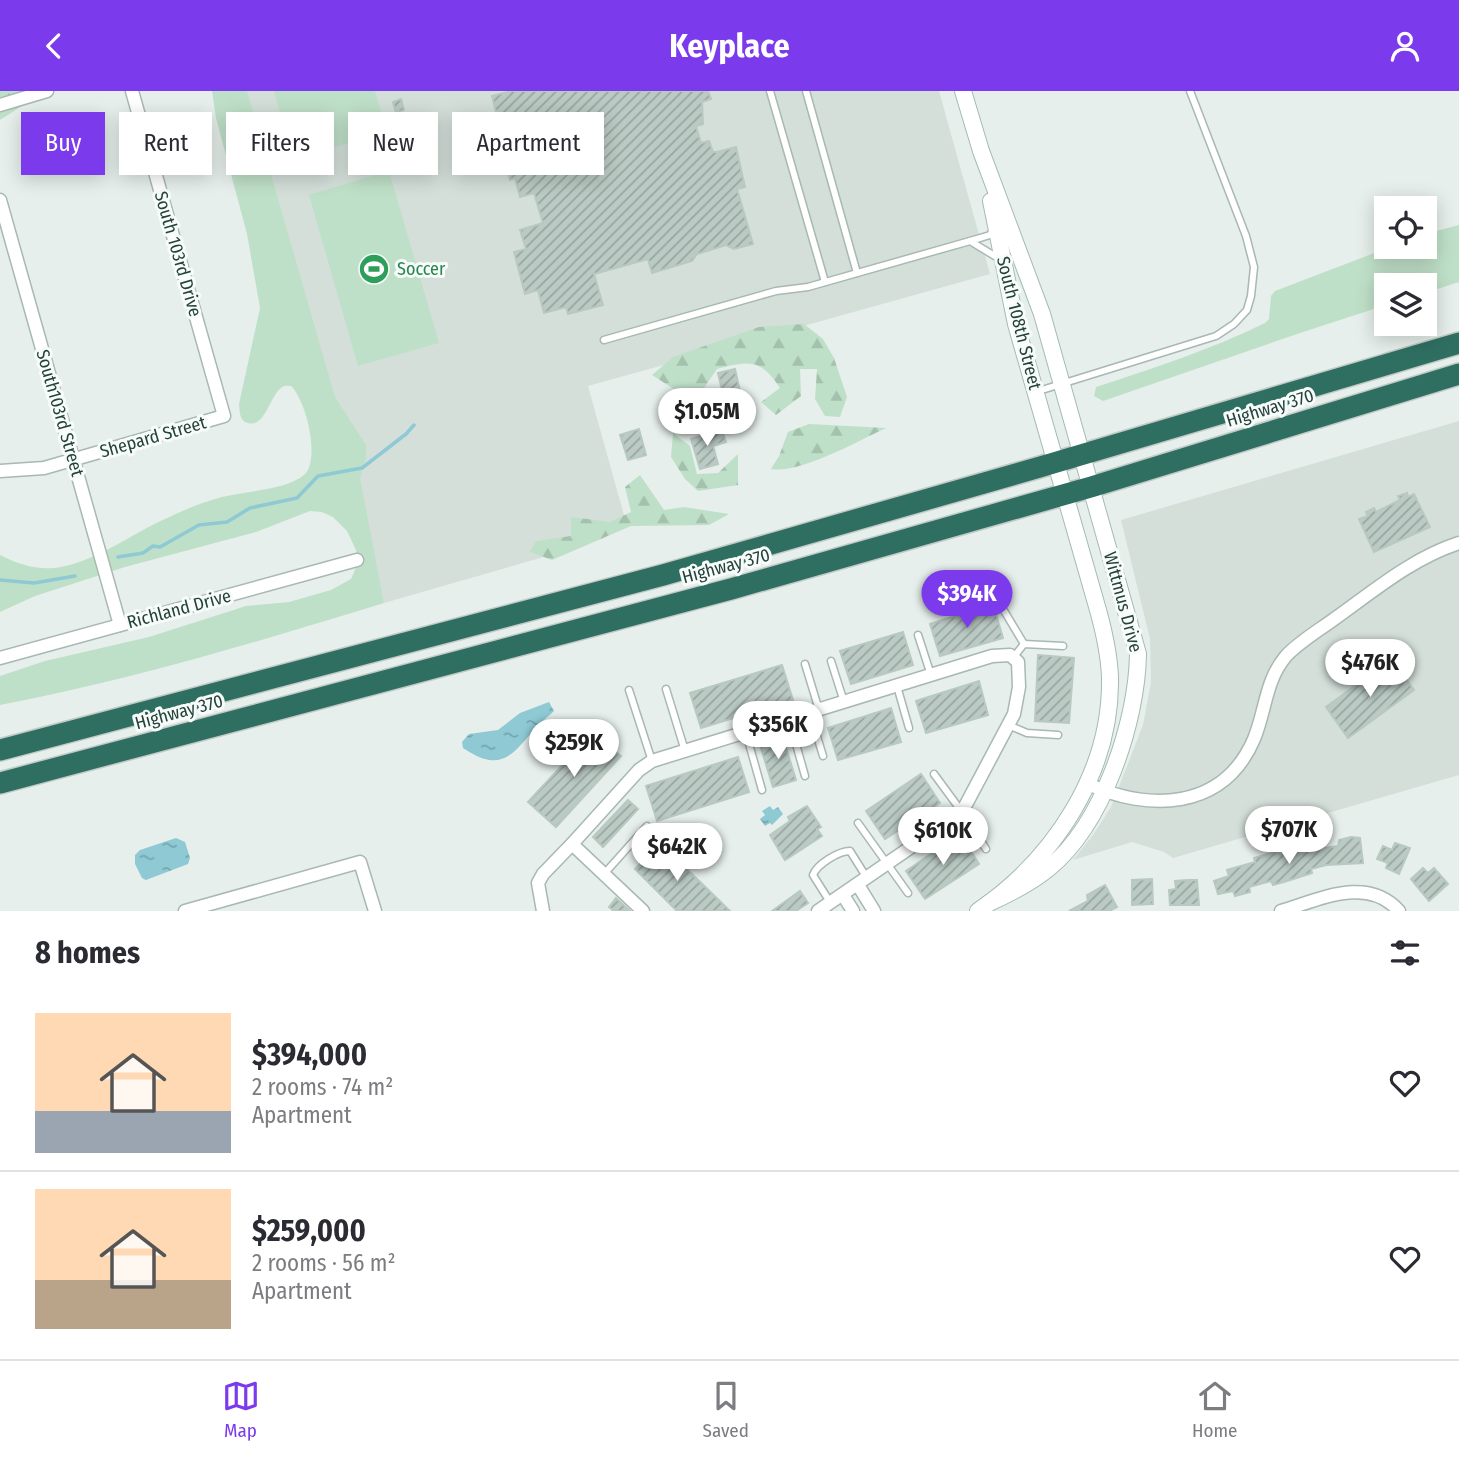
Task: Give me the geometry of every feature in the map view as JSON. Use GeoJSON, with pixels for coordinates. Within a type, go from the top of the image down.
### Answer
{"type":"FeatureCollection","features":[{"type":"Feature","properties":{"kind":"highway","name":"Highway 370"},"geometry":{"type":"LineString","coordinates":[[0,750],[676,572],[1056,463],[1459,342]]}},
{"type":"Feature","properties":{"kind":"highway","name":"Highway 370"},"geometry":{"type":"LineString","coordinates":[[0,783],[731,589],[1091,487],[1459,374]]}},
{"type":"Feature","properties":{"kind":"highway"},"geometry":{"type":"LineString","coordinates":[[0,737],[47,727],[107,722]]}},
{"type":"Feature","properties":{"kind":"highway"},"geometry":{"type":"LineString","coordinates":[[0,764],[107,722]]}},
{"type":"Feature","properties":{"kind":"street"},"geometry":{"type":"LineString","coordinates":[[0,105],[47,91]]}},
{"type":"Feature","properties":{"kind":"street","name":"South 103rd Drive"},"geometry":{"type":"LineString","coordinates":[[132,91],[224,416]]}},
{"type":"Feature","properties":{"kind":"street","name":"South 108th Street"},"geometry":{"type":"LineString","coordinates":[[963,91],[981,151],[1042,314],[1082,455]]}},
{"type":"Feature","properties":{"kind":"street","name":"South 108th Street"},"geometry":{"type":"LineString","coordinates":[[981,151],[1016,324],[1065,494]]}},
{"type":"Feature","properties":{"kind":"street","name":"South103rd Street"},"geometry":{"type":"LineString","coordinates":[[0,200],[5,239],[74,460],[120,625]]}},
{"type":"Feature","properties":{"kind":"street","name":"Shepard Street"},"geometry":{"type":"LineString","coordinates":[[0,471],[44,468],[224,416]]}},
{"type":"Feature","properties":{"kind":"street","name":"Wittmus Drive"},"geometry":{"type":"LineString","coordinates":[[984,907],[1027,885],[1052,866],[1078,837],[1105,792],[1123,741],[1138,684],[1138,654],[1082,455]]}},
{"type":"Feature","properties":{"kind":"street","name":"Wittmus Drive"},"geometry":{"type":"LineString","coordinates":[[984,907],[1019,879],[1042,855],[1076,805],[1094,769],[1109,707],[1110,676],[1106,639],[1065,494]]}},
{"type":"Feature","properties":{"kind":"street"},"geometry":{"type":"LineString","coordinates":[[1086,783],[1105,792],[1159,803],[1195,796],[1212,788],[1239,765],[1250,748],[1266,690],[1287,655],[1412,564],[1459,543]]}},
{"type":"Feature","properties":{"kind":"street","name":"Richland Drive"},"geometry":{"type":"LineString","coordinates":[[0,658],[357,560]]}},
{"type":"Feature","properties":{"kind":"street"},"geometry":{"type":"LineString","coordinates":[[542,911],[538,883],[542,874],[639,770],[652,761],[992,656],[1010,655],[1018,662],[1019,687],[1014,714],[962,812],[818,911]]}},
{"type":"Feature","properties":{"kind":"street"},"geometry":{"type":"LineString","coordinates":[[572,844],[643,911]]}},
{"type":"Feature","properties":{"kind":"street"},"geometry":{"type":"LineString","coordinates":[[185,911],[360,862],[375,911]]}},
{"type":"Feature","properties":{"kind":"street"},"geometry":{"type":"LineString","coordinates":[[863,881],[874,911]]}},
{"type":"Feature","properties":{"kind":"street"},"geometry":{"type":"LineString","coordinates":[[1281,911],[1345,893],[1363,891],[1378,895],[1399,911]]}},
{"type":"Feature","properties":{"kind":"street"},"geometry":{"type":"LineString","coordinates":[[843,895],[853,911]]}},
{"type":"Feature","properties":{"kind":"lane"},"geometry":{"type":"LineString","coordinates":[[770,91],[825,282]]}},
{"type":"Feature","properties":{"kind":"lane"},"geometry":{"type":"LineString","coordinates":[[806,91],[857,273]]}},
{"type":"Feature","properties":{"kind":"lane"},"geometry":{"type":"LineString","coordinates":[[1045,389],[1216,337],[1247,310],[1254,267],[1246,236],[1190,91]]}},
{"type":"Feature","properties":{"kind":"lane"},"geometry":{"type":"LineString","coordinates":[[604,340],[776,291],[825,282],[970,241],[990,235],[995,223]]}},
{"type":"Feature","properties":{"kind":"lane"},"geometry":{"type":"LineString","coordinates":[[970,241],[989,251],[1004,265]]}},
{"type":"Feature","properties":{"kind":"lane"},"geometry":{"type":"LineString","coordinates":[[1003,609],[1024,644]]}},
{"type":"Feature","properties":{"kind":"lane"},"geometry":{"type":"LineString","coordinates":[[918,635],[931,675]]}},
{"type":"Feature","properties":{"kind":"lane"},"geometry":{"type":"LineString","coordinates":[[1024,644],[1063,646]]}},
{"type":"Feature","properties":{"kind":"lane"},"geometry":{"type":"LineString","coordinates":[[1013,658],[1024,644]]}},
{"type":"Feature","properties":{"kind":"lane"},"geometry":{"type":"LineString","coordinates":[[831,661],[844,702]]}},
{"type":"Feature","properties":{"kind":"lane"},"geometry":{"type":"LineString","coordinates":[[804,664],[823,756]]}},
{"type":"Feature","properties":{"kind":"lane"},"geometry":{"type":"LineString","coordinates":[[897,686],[909,728]]}},
{"type":"Feature","properties":{"kind":"lane"},"geometry":{"type":"LineString","coordinates":[[666,689],[685,751]]}},
{"type":"Feature","properties":{"kind":"lane"},"geometry":{"type":"LineString","coordinates":[[629,690],[652,761]]}},
{"type":"Feature","properties":{"kind":"lane"},"geometry":{"type":"LineString","coordinates":[[789,719],[805,776]]}},
{"type":"Feature","properties":{"kind":"lane"},"geometry":{"type":"LineString","coordinates":[[1008,725],[1027,733],[1058,735]]}},
{"type":"Feature","properties":{"kind":"lane"},"geometry":{"type":"LineString","coordinates":[[746,733],[762,790]]}},
{"type":"Feature","properties":{"kind":"lane"},"geometry":{"type":"LineString","coordinates":[[933,774],[986,849]]}},
{"type":"Feature","properties":{"kind":"lane"},"geometry":{"type":"LineString","coordinates":[[858,823],[908,893]]}},
{"type":"Feature","properties":{"kind":"lane"},"geometry":{"type":"LineString","coordinates":[[604,874],[648,826]]}},
{"type":"Feature","properties":{"kind":"lane"},"geometry":{"type":"LineString","coordinates":[[831,903],[813,875],[815,869],[844,851],[850,851],[863,881]]}},
{"type":"Feature","properties":{"kind":"shaded area"},"geometry":{"type":"Polygon","coordinates":[[[237,91],[939,91],[990,274],[588,386],[627,526],[554,554],[384,603],[261,175],[334,175],[334,112],[243,112],[237,91]]]}},
{"type":"Feature","properties":{"kind":"shaded area"},"geometry":{"type":"Polygon","coordinates":[[[1459,421],[1459,775],[1173,858],[1164,852],[1132,842],[1073,860],[1111,807],[1143,725],[1151,682],[1150,639],[1121,520],[1459,421]]]}},
{"type":"Feature","properties":{"kind":"green space"},"geometry":{"type":"Polygon","coordinates":[[[0,91],[27,91],[22,106],[0,120],[0,91]]]}},
{"type":"Feature","properties":{"kind":"green space"},"geometry":{"type":"Polygon","coordinates":[[[212,91],[247,91],[253,112],[226,112],[226,155],[212,91]]]}},
{"type":"Feature","properties":{"kind":"green space"},"geometry":{"type":"Polygon","coordinates":[[[274,91],[375,91],[381,112],[348,112],[348,143],[334,147],[334,112],[280,112],[274,91]]]}},
{"type":"Feature","properties":{"kind":"green space"},"geometry":{"type":"Polygon","coordinates":[[[231,175],[271,175],[335,397],[366,445],[366,458],[360,478],[384,603],[146,672],[0,705],[0,676],[45,661],[149,637],[246,606],[289,602],[331,590],[351,579],[357,565],[356,550],[347,531],[333,517],[310,511],[256,532],[125,567],[35,596],[0,612],[0,555],[37,568],[71,565],[99,554],[188,509],[222,497],[287,484],[304,475],[311,457],[309,430],[302,404],[291,386],[284,386],[277,392],[259,421],[248,423],[241,415],[239,404],[260,308],[247,234],[231,175]]]}},
{"type":"Feature","properties":{"kind":"green space","name":"Soccer"},"geometry":{"type":"Polygon","coordinates":[[[376,175],[390,175],[439,343],[358,366],[309,195],[376,175]]]}},
{"type":"Feature","properties":{"kind":"green space"},"geometry":{"type":"Polygon","coordinates":[[[1459,225],[1459,282],[1437,289],[1437,273],[1374,273],[1374,309],[1103,401],[1094,396],[1096,387],[1203,350],[1265,323],[1269,319],[1271,296],[1275,291],[1374,253],[1374,259],[1437,259],[1437,231],[1459,225]]]}},
{"type":"Feature","properties":{"kind":"green space"},"geometry":{"type":"Polygon","coordinates":[[[804,324],[823,339],[834,358],[847,397],[840,417],[825,416],[815,399],[817,369],[800,369],[801,396],[776,415],[761,402],[780,388],[767,371],[753,364],[737,364],[717,369],[704,388],[683,395],[652,375],[673,357],[759,327],[804,324]]]}},
{"type":"Feature","properties":{"kind":"green space"},"geometry":{"type":"Polygon","coordinates":[[[809,424],[886,428],[813,462],[797,467],[771,469],[788,432],[809,424]]]}},
{"type":"Feature","properties":{"kind":"green space"},"geometry":{"type":"Polygon","coordinates":[[[673,433],[690,446],[697,474],[718,473],[738,454],[738,485],[698,491],[685,479],[671,457],[673,433]]]}},
{"type":"Feature","properties":{"kind":"green space"},"geometry":{"type":"Polygon","coordinates":[[[640,475],[664,510],[684,507],[729,514],[709,525],[631,526],[552,560],[530,552],[536,541],[571,536],[571,517],[610,522],[631,512],[625,487],[640,475]]]}},
{"type":"Feature","properties":{"kind":"water"},"geometry":{"type":"Polygon","coordinates":[[[549,702],[554,711],[503,759],[486,759],[463,748],[462,742],[469,734],[498,730],[520,713],[549,702]]]}},
{"type":"Feature","properties":{"kind":"water"},"geometry":{"type":"Polygon","coordinates":[[[770,806],[773,810],[778,807],[783,814],[772,825],[770,823],[765,826],[760,819],[765,815],[762,811],[770,806]]]}},
{"type":"Feature","properties":{"kind":"water"},"geometry":{"type":"Polygon","coordinates":[[[176,838],[185,842],[190,858],[188,864],[146,880],[142,878],[135,864],[135,855],[140,850],[176,838]]]}},
{"type":"Feature","properties":{"kind":"building"},"geometry":{"type":"Polygon","coordinates":[[[511,91],[708,91],[711,99],[702,102],[703,124],[696,126],[701,143],[709,141],[713,152],[736,147],[745,187],[737,189],[753,244],[734,249],[726,245],[697,254],[692,261],[652,273],[648,259],[594,274],[603,305],[568,314],[566,307],[544,313],[538,290],[525,294],[514,252],[526,249],[520,230],[543,223],[534,193],[520,197],[515,178],[510,180],[509,175],[604,175],[604,112],[496,112],[492,96],[511,91]]]}},
{"type":"Feature","properties":{"kind":"building"},"geometry":{"type":"Polygon","coordinates":[[[401,99],[404,110],[396,112],[393,102],[401,99]]]}},
{"type":"Feature","properties":{"kind":"building"},"geometry":{"type":"Polygon","coordinates":[[[735,369],[742,400],[725,404],[718,373],[735,369]]]}},
{"type":"Feature","properties":{"kind":"building"},"geometry":{"type":"Polygon","coordinates":[[[697,395],[701,412],[688,415],[684,398],[697,395]]]}},
{"type":"Feature","properties":{"kind":"building"},"geometry":{"type":"Polygon","coordinates":[[[639,429],[646,455],[628,460],[620,435],[639,429]]]}},
{"type":"Feature","properties":{"kind":"building"},"geometry":{"type":"Polygon","coordinates":[[[722,430],[726,442],[713,446],[718,464],[700,469],[691,439],[722,430]]]}},
{"type":"Feature","properties":{"kind":"building"},"geometry":{"type":"Polygon","coordinates":[[[1407,493],[1408,497],[1414,494],[1430,527],[1374,552],[1359,519],[1368,516],[1366,512],[1374,508],[1376,512],[1400,500],[1398,496],[1407,493]]]}},
{"type":"Feature","properties":{"kind":"building"},"geometry":{"type":"Polygon","coordinates":[[[993,604],[1003,638],[940,656],[930,624],[993,604]]]}},
{"type":"Feature","properties":{"kind":"building"},"geometry":{"type":"Polygon","coordinates":[[[903,632],[913,665],[851,684],[840,651],[903,632]]]}},
{"type":"Feature","properties":{"kind":"building"},"geometry":{"type":"Polygon","coordinates":[[[1038,655],[1074,658],[1069,723],[1035,721],[1038,655]]]}},
{"type":"Feature","properties":{"kind":"building"},"geometry":{"type":"Polygon","coordinates":[[[1392,659],[1414,690],[1348,738],[1326,707],[1392,659]]]}},
{"type":"Feature","properties":{"kind":"building"},"geometry":{"type":"Polygon","coordinates":[[[782,665],[793,700],[701,728],[690,693],[782,665]]]}},
{"type":"Feature","properties":{"kind":"building"},"geometry":{"type":"Polygon","coordinates":[[[979,681],[988,715],[926,733],[916,701],[979,681]]]}},
{"type":"Feature","properties":{"kind":"building"},"geometry":{"type":"Polygon","coordinates":[[[891,708],[901,742],[838,760],[828,728],[891,708]]]}},
{"type":"Feature","properties":{"kind":"building"},"geometry":{"type":"Polygon","coordinates":[[[593,732],[621,756],[556,827],[528,802],[593,732]]]}},
{"type":"Feature","properties":{"kind":"building"},"geometry":{"type":"Polygon","coordinates":[[[782,735],[796,780],[773,787],[759,742],[782,735]]]}},
{"type":"Feature","properties":{"kind":"building"},"geometry":{"type":"Polygon","coordinates":[[[738,757],[749,792],[657,821],[646,786],[738,757]]]}},
{"type":"Feature","properties":{"kind":"building"},"geometry":{"type":"Polygon","coordinates":[[[921,774],[940,803],[885,839],[866,811],[921,774]]]}},
{"type":"Feature","properties":{"kind":"building"},"geometry":{"type":"Polygon","coordinates":[[[628,800],[638,809],[603,847],[593,837],[628,800]]]}},
{"type":"Feature","properties":{"kind":"building"},"geometry":{"type":"Polygon","coordinates":[[[807,806],[821,827],[817,829],[822,836],[785,860],[770,835],[790,821],[788,817],[807,806]]]}},
{"type":"Feature","properties":{"kind":"building"},"geometry":{"type":"Polygon","coordinates":[[[960,834],[979,864],[925,899],[906,871],[960,834]]]}},
{"type":"Feature","properties":{"kind":"building"},"geometry":{"type":"Polygon","coordinates":[[[1360,838],[1363,863],[1326,865],[1311,869],[1312,873],[1273,885],[1271,881],[1249,887],[1250,892],[1235,896],[1233,891],[1218,894],[1214,881],[1229,876],[1227,870],[1255,862],[1254,858],[1309,845],[1317,844],[1318,849],[1338,846],[1339,840],[1360,838]]]}},
{"type":"Feature","properties":{"kind":"building"},"geometry":{"type":"Polygon","coordinates":[[[660,843],[730,911],[677,911],[635,869],[660,843]]]}},
{"type":"Feature","properties":{"kind":"building"},"geometry":{"type":"Polygon","coordinates":[[[1395,843],[1410,848],[1399,874],[1386,868],[1388,863],[1377,859],[1383,846],[1392,850],[1395,843]]]}},
{"type":"Feature","properties":{"kind":"building"},"geometry":{"type":"Polygon","coordinates":[[[1423,868],[1428,873],[1434,868],[1448,884],[1429,901],[1411,879],[1423,868]]]}},
{"type":"Feature","properties":{"kind":"building"},"geometry":{"type":"Polygon","coordinates":[[[1152,879],[1153,904],[1132,905],[1132,880],[1152,879]]]}},
{"type":"Feature","properties":{"kind":"building"},"geometry":{"type":"Polygon","coordinates":[[[1197,880],[1199,905],[1170,905],[1169,890],[1176,889],[1175,881],[1197,880]]]}},
{"type":"Feature","properties":{"kind":"building"},"geometry":{"type":"Polygon","coordinates":[[[1105,885],[1117,907],[1109,911],[1069,911],[1088,901],[1087,895],[1105,885]]]}},
{"type":"Feature","properties":{"kind":"building"},"geometry":{"type":"Polygon","coordinates":[[[800,891],[808,903],[796,911],[772,911],[800,891]]]}},
{"type":"Feature","properties":{"kind":"building"},"geometry":{"type":"Polygon","coordinates":[[[616,898],[630,911],[614,911],[609,907],[616,898]]]}},
{"type":"Feature","properties":{"kind":"waterway"},"geometry":{"type":"LineString","coordinates":[[118,557],[143,553],[153,546],[160,547],[199,525],[227,522],[250,508],[297,498],[318,476],[362,468],[414,425]]}},
{"type":"Feature","properties":{"kind":"waterway"},"geometry":{"type":"LineString","coordinates":[[0,580],[34,583],[75,576]]}},
{"type":"Feature","properties":{"kind":"place","name":"Soccer"},"geometry":{"type":"Point","coordinates":[374,269]}}]}
